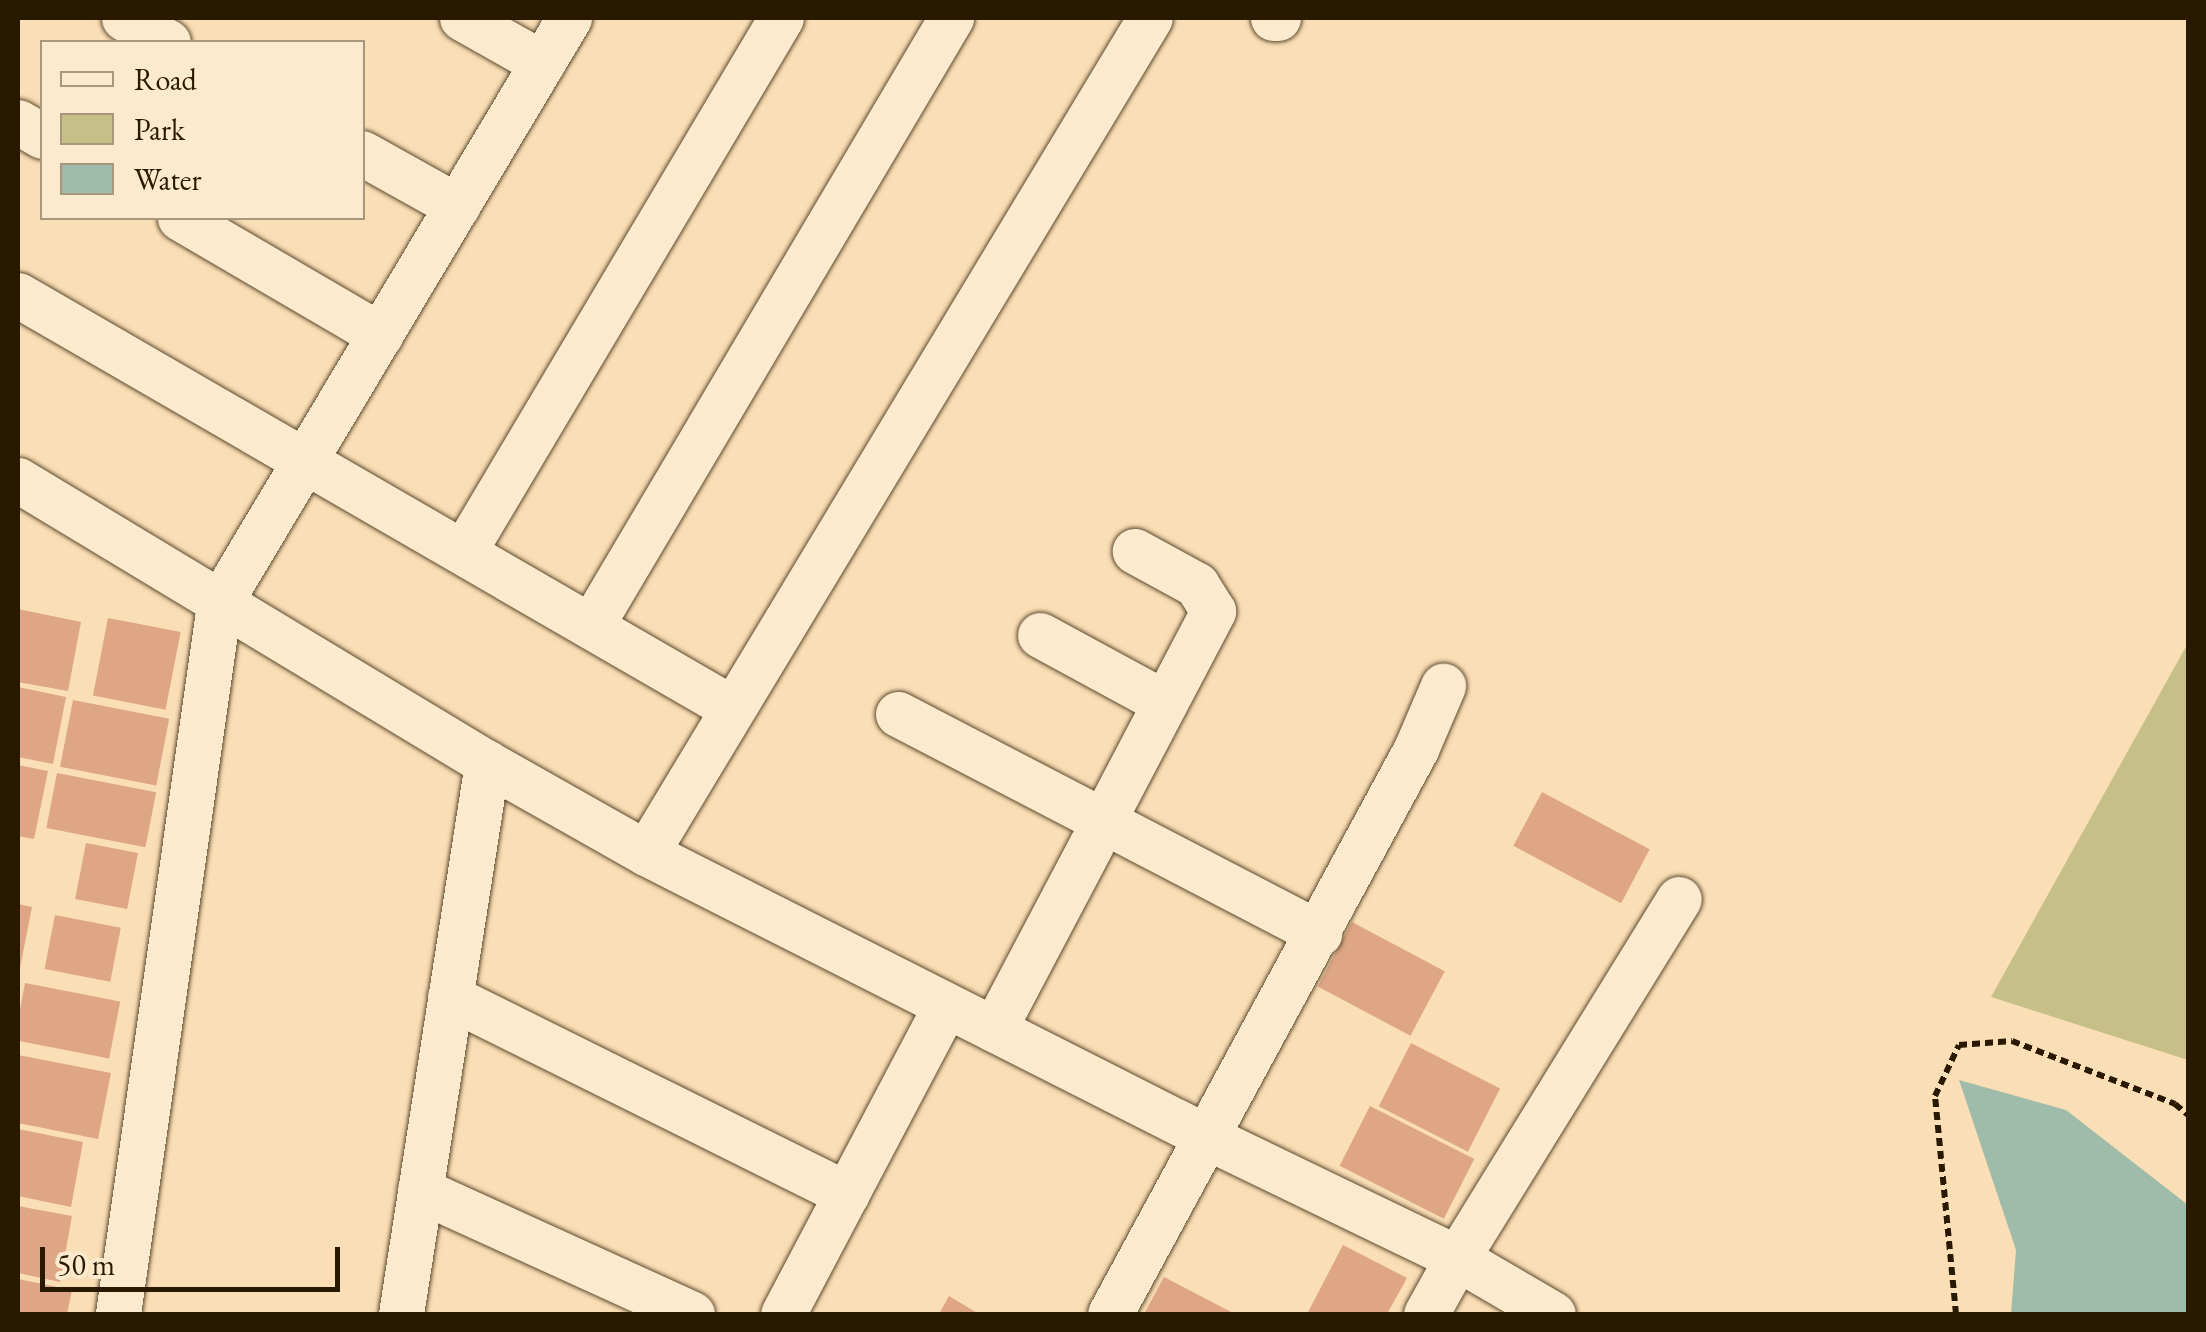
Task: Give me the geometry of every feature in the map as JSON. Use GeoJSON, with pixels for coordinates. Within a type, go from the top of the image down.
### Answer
{"type":"FeatureCollection","features":[{"type":"Feature","properties":{"kind":"street"},"geometry":{"type":"LineString","coordinates":[[124,18],[164,40]]}},
{"type":"Feature","properties":{"kind":"street"},"geometry":{"type":"LineString","coordinates":[[462,18],[542,63]]}},
{"type":"Feature","properties":{"kind":"street"},"geometry":{"type":"LineString","coordinates":[[118,1314],[219,604],[569,18]]}},
{"type":"Feature","properties":{"kind":"street"},"geometry":{"type":"LineString","coordinates":[[464,552],[781,18]]}},
{"type":"Feature","properties":{"kind":"street"},"geometry":{"type":"LineString","coordinates":[[592,626],[951,18]]}},
{"type":"Feature","properties":{"kind":"street"},"geometry":{"type":"LineString","coordinates":[[646,853],[1150,18]]}},
{"type":"Feature","properties":{"kind":"street"},"geometry":{"type":"LineString","coordinates":[[18,122],[40,135]]}},
{"type":"Feature","properties":{"kind":"street"},"geometry":{"type":"LineString","coordinates":[[365,154],[457,206]]}},
{"type":"Feature","properties":{"kind":"street"},"geometry":{"type":"LineString","coordinates":[[183,220],[380,336]]}},
{"type":"Feature","properties":{"kind":"street"},"geometry":{"type":"LineString","coordinates":[[18,295],[732,708]]}},
{"type":"Feature","properties":{"kind":"street"},"geometry":{"type":"LineString","coordinates":[[18,480],[487,764],[646,853],[1207,1137],[1456,1258],[1553,1314]]}},
{"type":"Feature","properties":{"kind":"street"},"geometry":{"type":"LineString","coordinates":[[994,1029],[1214,611],[1197,585],[1135,551]]}},
{"type":"Feature","properties":{"kind":"street"},"geometry":{"type":"LineString","coordinates":[[1040,635],[1166,703]]}},
{"type":"Feature","properties":{"kind":"street"},"geometry":{"type":"LineString","coordinates":[[1110,1314],[1416,749],[1444,686]]}},
{"type":"Feature","properties":{"kind":"street"},"geometry":{"type":"LineString","coordinates":[[898,714],[1098,831],[1318,933]]}},
{"type":"Feature","properties":{"kind":"street"},"geometry":{"type":"LineString","coordinates":[[400,1314],[487,764]]}},
{"type":"Feature","properties":{"kind":"street"},"geometry":{"type":"LineString","coordinates":[[1426,1314],[1456,1258],[1679,899]]}},
{"type":"Feature","properties":{"kind":"street"},"geometry":{"type":"LineString","coordinates":[[450,997],[847,1194]]}},
{"type":"Feature","properties":{"kind":"street"},"geometry":{"type":"LineString","coordinates":[[783,1314],[946,1005]]}},
{"type":"Feature","properties":{"kind":"street"},"geometry":{"type":"LineString","coordinates":[[420,1190],[692,1314]]}},
{"type":"Feature","properties":{"kind":"path"},"geometry":{"type":"LineString","coordinates":[[1956,1314],[1934,1096],[1959,1046],[2012,1041],[2176,1104],[2188,1115]]}},
{"type":"Feature","properties":{"kind":"green space"},"geometry":{"type":"Polygon","coordinates":[[[2188,643],[2188,1060],[1991,997],[2188,643]]]}},
{"type":"Feature","properties":{"kind":"water"},"geometry":{"type":"Polygon","coordinates":[[[1959,1080],[2066,1110],[2188,1205],[2188,1314],[2011,1314],[2016,1250],[1959,1080]]]}},
{"type":"Feature","properties":{"kind":"building"},"geometry":{"type":"Polygon","coordinates":[[[18,609],[81,622],[68,691],[18,682],[18,609]]]}},
{"type":"Feature","properties":{"kind":"building"},"geometry":{"type":"Polygon","coordinates":[[[108,618],[181,632],[166,710],[93,696],[108,618]]]}},
{"type":"Feature","properties":{"kind":"building"},"geometry":{"type":"Polygon","coordinates":[[[18,687],[66,697],[53,764],[18,757],[18,687]]]}},
{"type":"Feature","properties":{"kind":"building"},"geometry":{"type":"Polygon","coordinates":[[[73,700],[169,719],[156,785],[60,767],[73,700]]]}},
{"type":"Feature","properties":{"kind":"building"},"geometry":{"type":"Polygon","coordinates":[[[18,765],[48,771],[34,839],[18,836],[18,765]]]}},
{"type":"Feature","properties":{"kind":"building"},"geometry":{"type":"Polygon","coordinates":[[[57,773],[156,792],[145,847],[46,828],[57,773]]]}},
{"type":"Feature","properties":{"kind":"building"},"geometry":{"type":"Polygon","coordinates":[[[1542,792],[1650,849],[1621,903],[1513,846],[1542,792]]]}},
{"type":"Feature","properties":{"kind":"building"},"geometry":{"type":"Polygon","coordinates":[[[86,843],[138,853],[127,909],[75,899],[86,843]]]}},
{"type":"Feature","properties":{"kind":"building"},"geometry":{"type":"Polygon","coordinates":[[[18,904],[32,907],[19,973],[18,973],[18,904]]]}},
{"type":"Feature","properties":{"kind":"building"},"geometry":{"type":"Polygon","coordinates":[[[55,915],[121,928],[110,982],[45,969],[55,915]]]}},
{"type":"Feature","properties":{"kind":"building"},"geometry":{"type":"Polygon","coordinates":[[[1352,922],[1445,971],[1410,1036],[1318,986],[1352,922]]]}},
{"type":"Feature","properties":{"kind":"building"},"geometry":{"type":"Polygon","coordinates":[[[25,983],[120,1002],[109,1058],[18,1041],[25,983]]]}},
{"type":"Feature","properties":{"kind":"building"},"geometry":{"type":"Polygon","coordinates":[[[1411,1043],[1500,1088],[1468,1152],[1379,1106],[1411,1043]]]}},
{"type":"Feature","properties":{"kind":"building"},"geometry":{"type":"Polygon","coordinates":[[[18,1055],[111,1073],[98,1139],[18,1123],[18,1055]]]}},
{"type":"Feature","properties":{"kind":"building"},"geometry":{"type":"Polygon","coordinates":[[[1370,1106],[1474,1159],[1444,1219],[1340,1166],[1370,1106]]]}},
{"type":"Feature","properties":{"kind":"building"},"geometry":{"type":"Polygon","coordinates":[[[18,1129],[83,1142],[71,1207],[18,1196],[18,1129]]]}},
{"type":"Feature","properties":{"kind":"building"},"geometry":{"type":"Polygon","coordinates":[[[18,1206],[72,1216],[60,1282],[18,1273],[18,1206]]]}},
{"type":"Feature","properties":{"kind":"building"},"geometry":{"type":"Polygon","coordinates":[[[1343,1245],[1407,1278],[1387,1314],[1307,1314],[1343,1245]]]}},
{"type":"Feature","properties":{"kind":"building"},"geometry":{"type":"Polygon","coordinates":[[[1164,1277],[1235,1314],[1144,1314],[1164,1277]]]}},
{"type":"Feature","properties":{"kind":"building"},"geometry":{"type":"Polygon","coordinates":[[[18,1279],[72,1290],[67,1314],[18,1314],[18,1279]]]}},
{"type":"Feature","properties":{"kind":"building"},"geometry":{"type":"Polygon","coordinates":[[[949,1296],[979,1314],[939,1314],[949,1296]]]}}]}
